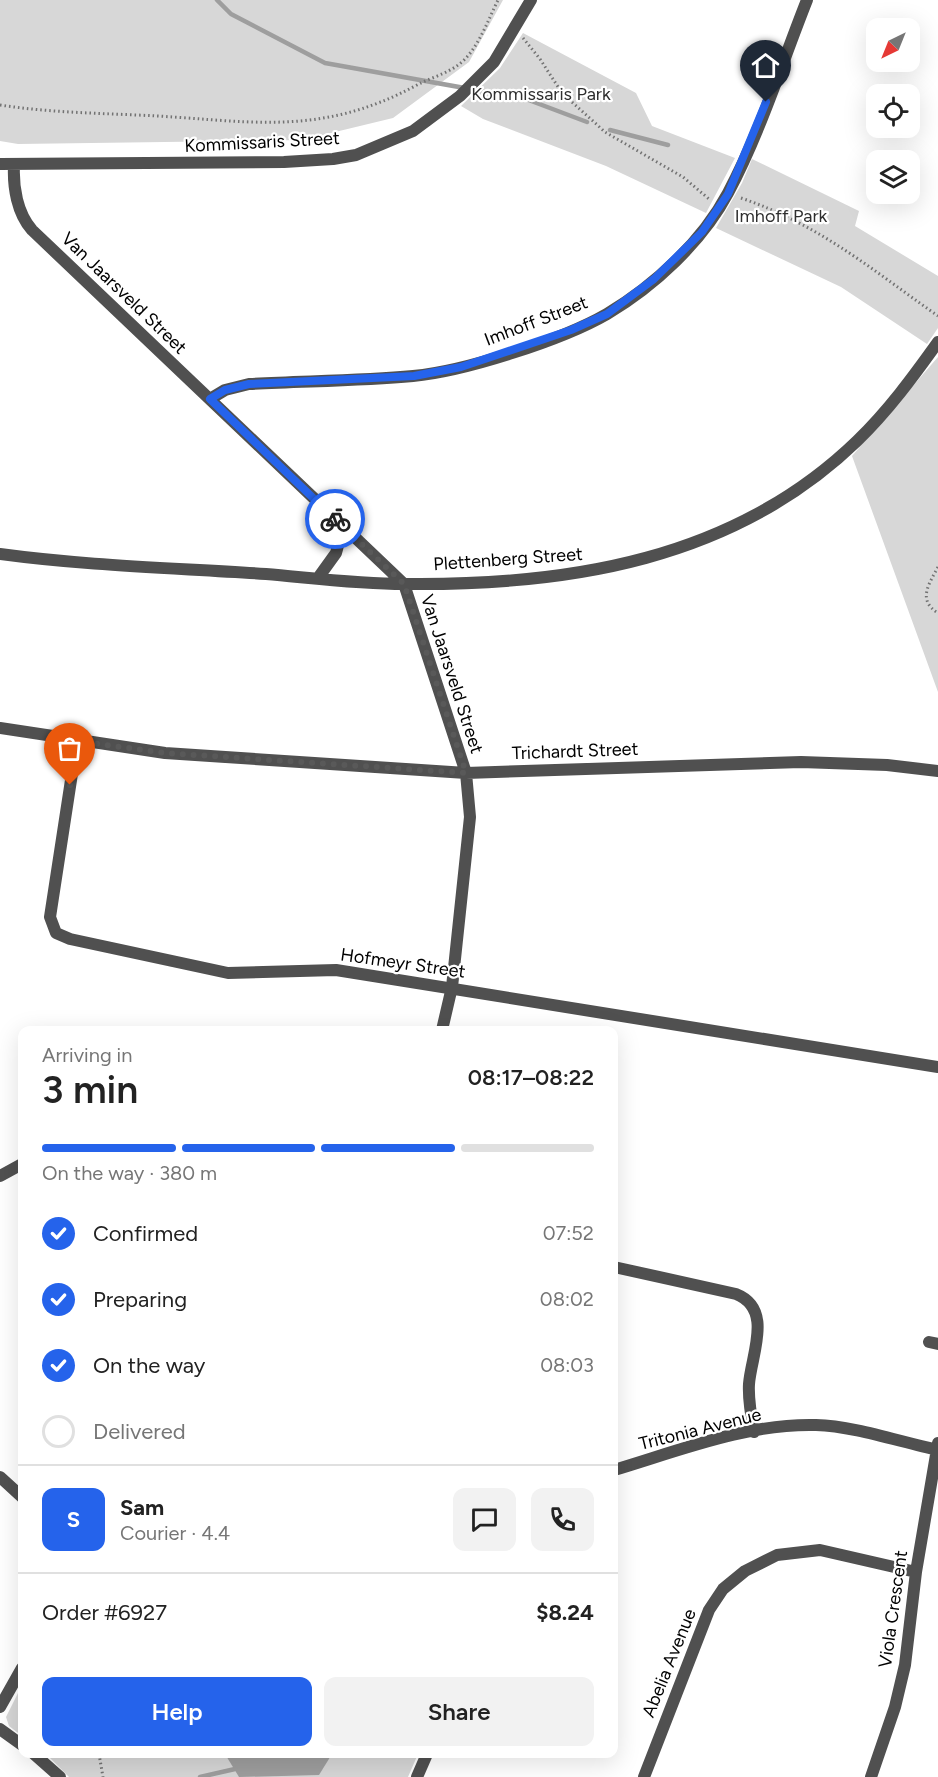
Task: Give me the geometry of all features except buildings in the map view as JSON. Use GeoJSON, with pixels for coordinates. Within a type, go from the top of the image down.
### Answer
{"type":"FeatureCollection","features":[{"type":"Feature","properties":{"kind":"street","name":"Kommissaris Street"},"geometry":{"type":"LineString","coordinates":[[0,164],[14,166],[333,159],[356,155],[398,139],[427,122],[460,96],[494,62],[516,29],[531,0]]}},
{"type":"Feature","properties":{"kind":"street","name":"Imhoff Street"},"geometry":{"type":"LineString","coordinates":[[210,399],[225,390],[249,384],[414,376],[461,367],[571,330],[607,314],[654,279],[702,232],[728,194],[807,0]]}},
{"type":"Feature","properties":{"kind":"street","name":"Van Jaarsveld Street"},"geometry":{"type":"LineString","coordinates":[[14,166],[13,184],[28,226],[404,584],[466,773],[470,816],[452,987],[443,1026]]}},
{"type":"Feature","properties":{"kind":"street","name":"Plettenberg Street"},"geometry":{"type":"LineString","coordinates":[[0,554],[404,584],[501,580],[596,571],[661,556],[721,533],[776,503],[838,458],[890,406],[938,342]]}},
{"type":"Feature","properties":{"kind":"street"},"geometry":{"type":"LineString","coordinates":[[318,578],[336,553],[343,527]]}},
{"type":"Feature","properties":{"kind":"street","name":"Trichardt Street"},"geometry":{"type":"LineString","coordinates":[[0,728],[165,753],[466,773],[801,762],[887,765],[938,771]]}},
{"type":"Feature","properties":{"kind":"street","name":"Hofmeyr Street"},"geometry":{"type":"LineString","coordinates":[[77,741],[50,917],[57,933],[70,939],[228,973],[336,970],[938,1067]]}},
{"type":"Feature","properties":{"kind":"street"},"geometry":{"type":"LineString","coordinates":[[0,1176],[18,1166]]}},
{"type":"Feature","properties":{"kind":"street"},"geometry":{"type":"LineString","coordinates":[[618,1268],[736,1294],[751,1304],[759,1323],[749,1382],[754,1432]]}},
{"type":"Feature","properties":{"kind":"street","name":"Tritonia Avenue"},"geometry":{"type":"LineString","coordinates":[[618,1469],[754,1432],[825,1426],[937,1448]]}},
{"type":"Feature","properties":{"kind":"street","name":"Viola Crescent"},"geometry":{"type":"LineString","coordinates":[[871,1777],[895,1707],[905,1665],[916,1572],[937,1448]]}},
{"type":"Feature","properties":{"kind":"street"},"geometry":{"type":"LineString","coordinates":[[0,1477],[18,1493]]}},
{"type":"Feature","properties":{"kind":"street","name":"Abelia Avenue"},"geometry":{"type":"LineString","coordinates":[[644,1777],[709,1610],[723,1589],[745,1571],[777,1556],[820,1550],[916,1572]]}},
{"type":"Feature","properties":{"kind":"street"},"geometry":{"type":"LineString","coordinates":[[0,1707],[18,1675]]}},
{"type":"Feature","properties":{"kind":"street"},"geometry":{"type":"LineString","coordinates":[[0,1729],[18,1741]]}},
{"type":"Feature","properties":{"kind":"street"},"geometry":{"type":"LineString","coordinates":[[39,1758],[60,1777]]}},
{"type":"Feature","properties":{"kind":"street"},"geometry":{"type":"LineString","coordinates":[[417,1777],[425,1758]]}},
{"type":"Feature","properties":{"kind":"path"},"geometry":{"type":"LineString","coordinates":[[0,105],[52,112],[263,123],[327,119],[400,95],[459,65],[472,48],[498,0]]}},
{"type":"Feature","properties":{"kind":"path"},"geometry":{"type":"LineString","coordinates":[[516,29],[540,59],[562,93],[605,132],[683,177],[719,207]]}},
{"type":"Feature","properties":{"kind":"path"},"geometry":{"type":"LineString","coordinates":[[728,194],[792,217],[873,267],[938,316]]}},
{"type":"Feature","properties":{"kind":"path"},"geometry":{"type":"LineString","coordinates":[[938,567],[926,590],[926,599],[928,607],[938,613]]}},
{"type":"Feature","properties":{"kind":"path"},"geometry":{"type":"LineString","coordinates":[[100,1758],[103,1777]]}},
{"type":"Feature","properties":{"kind":"green space"},"geometry":{"type":"Polygon","coordinates":[[[0,0],[503,0],[469,62],[393,118],[302,140],[18,144],[0,141],[0,0]]]}},
{"type":"Feature","properties":{"kind":"green space","name":"Kommissaris Park"},"geometry":{"type":"Polygon","coordinates":[[[523,33],[636,93],[652,126],[735,158],[706,213],[606,166],[483,119],[461,106],[500,68],[523,33]]]}},
{"type":"Feature","properties":{"kind":"green space","name":"Imhoff Park"},"geometry":{"type":"Polygon","coordinates":[[[752,159],[859,211],[855,226],[938,276],[938,328],[927,344],[841,287],[716,228],[742,183],[752,159]]]}},
{"type":"Feature","properties":{"kind":"green space"},"geometry":{"type":"Polygon","coordinates":[[[938,357],[938,692],[852,456],[938,357]]]}},
{"type":"Feature","properties":{"kind":"green space"},"geometry":{"type":"Polygon","coordinates":[[[18,1693],[18,1733],[9,1726],[6,1717],[18,1693]]]}},
{"type":"Feature","properties":{"kind":"green space"},"geometry":{"type":"Polygon","coordinates":[[[50,1758],[416,1758],[408,1777],[69,1777],[50,1758]]]}},
{"type":"Feature","properties":{"kind":"shaded area"},"geometry":{"type":"Polygon","coordinates":[[[227,1758],[330,1758],[319,1775],[239,1777],[227,1758]]]}},
{"type":"Feature","properties":{"kind":"waterway"},"geometry":{"type":"LineString","coordinates":[[217,0],[231,14],[325,63],[526,99],[587,122]]}},
{"type":"Feature","properties":{"kind":"waterway"},"geometry":{"type":"LineString","coordinates":[[610,130],[668,145]]}},
{"type":"Feature","properties":{"kind":"waterway"},"geometry":{"type":"LineString","coordinates":[[200,1777],[235,1769]]}},
{"type":"Feature","properties":{"kind":"way so far"},"geometry":{"type":"LineString","coordinates":[[70,785],[77,741],[165,753],[466,773],[404,584],[335,519]]}},
{"type":"Feature","properties":{"kind":"route"},"geometry":{"type":"LineString","coordinates":[[335,519],[210,399],[225,390],[249,384],[414,376],[461,367],[571,330],[607,314],[654,279],[702,232],[728,194],[766,102]]}}]}
